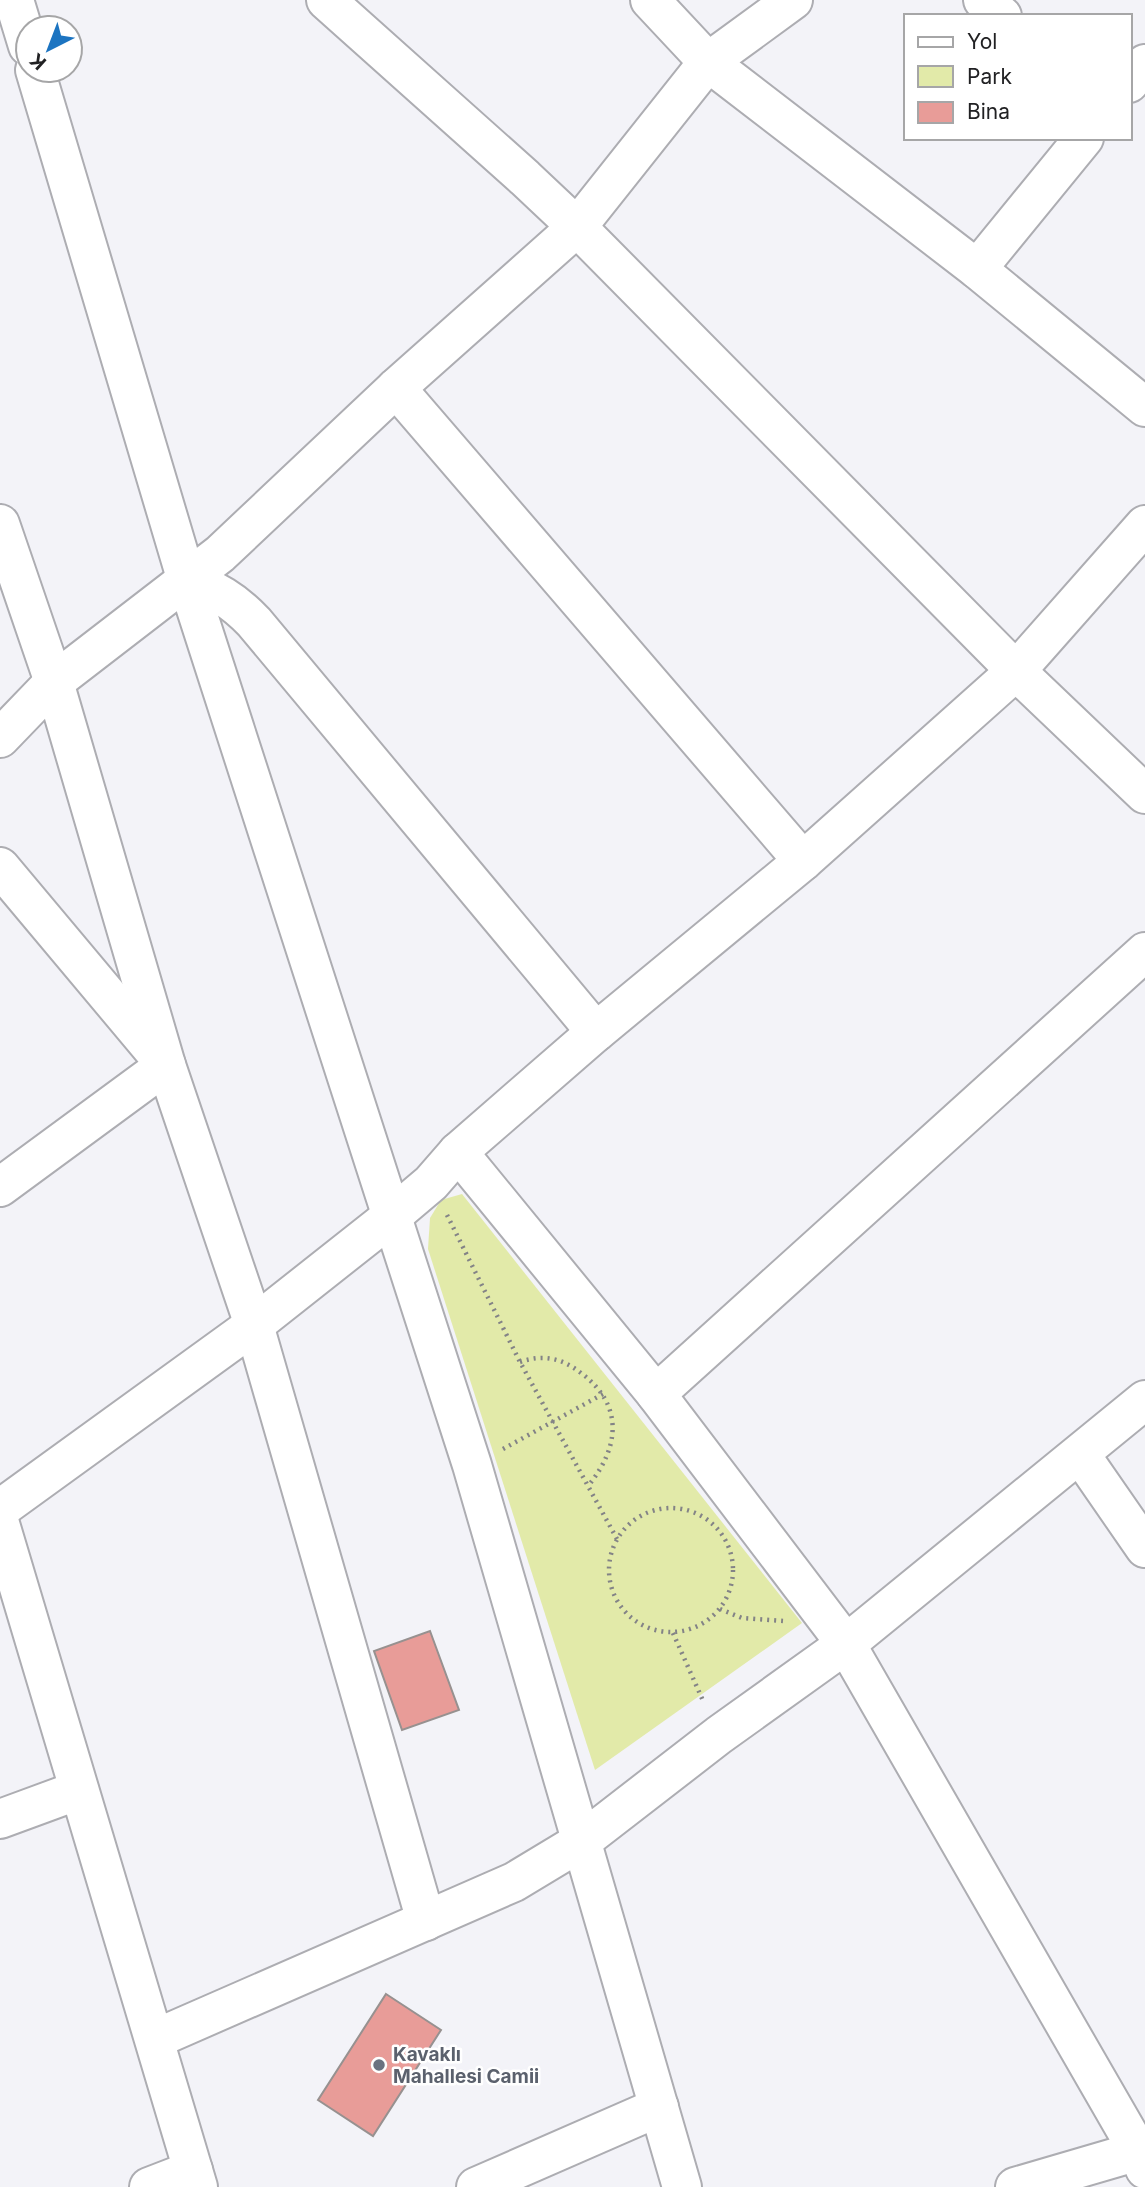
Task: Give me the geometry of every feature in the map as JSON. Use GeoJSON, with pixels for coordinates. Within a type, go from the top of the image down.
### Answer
{"type":"FeatureCollection","features":[{"type":"Feature","properties":{"kind":"street"},"geometry":{"type":"LineString","coordinates":[[326,0],[577,227],[1016,671],[1145,794]]}},
{"type":"Feature","properties":{"kind":"street"},"geometry":{"type":"LineString","coordinates":[[650,0],[708,62],[977,269],[1145,407]]}},
{"type":"Feature","properties":{"kind":"street"},"geometry":{"type":"LineString","coordinates":[[0,738],[54,682],[220,554],[396,388],[577,227],[708,62],[793,0]]}},
{"type":"Feature","properties":{"kind":"street"},"geometry":{"type":"LineString","coordinates":[[983,0],[1000,14]]}},
{"type":"Feature","properties":{"kind":"street"},"geometry":{"type":"LineString","coordinates":[[1131,81],[1145,64]]}},
{"type":"Feature","properties":{"kind":"street"},"geometry":{"type":"LineString","coordinates":[[39,84],[187,581],[472,1465],[682,2187]]}},
{"type":"Feature","properties":{"kind":"street"},"geometry":{"type":"LineString","coordinates":[[977,269],[1082,140]]}},
{"type":"Feature","properties":{"kind":"street"},"geometry":{"type":"LineString","coordinates":[[396,388],[803,861]]}},
{"type":"Feature","properties":{"kind":"street"},"geometry":{"type":"LineString","coordinates":[[0,524],[54,682],[166,1065],[254,1325],[426,1921]]}},
{"type":"Feature","properties":{"kind":"street"},"geometry":{"type":"LineString","coordinates":[[0,1509],[254,1325],[392,1216],[430,1183],[458,1152],[596,1032],[803,861],[1016,671],[1145,525]]}},
{"type":"Feature","properties":{"kind":"street"},"geometry":{"type":"LineString","coordinates":[[187,581],[218,592],[237,605],[254,622],[596,1032]]}},
{"type":"Feature","properties":{"kind":"street"},"geometry":{"type":"LineString","coordinates":[[0,867],[166,1065]]}},
{"type":"Feature","properties":{"kind":"street"},"geometry":{"type":"LineString","coordinates":[[656,1394],[1145,952]]}},
{"type":"Feature","properties":{"kind":"street"},"geometry":{"type":"LineString","coordinates":[[0,1187],[166,1065]]}},
{"type":"Feature","properties":{"kind":"street"},"geometry":{"type":"LineString","coordinates":[[458,1152],[656,1394],[836,1630],[1143,2156],[1014,2187]]}},
{"type":"Feature","properties":{"kind":"street"},"geometry":{"type":"LineString","coordinates":[[155,2039],[514,1882],[582,1841],[719,1735],[836,1630],[1080,1454],[1145,1400]]}},
{"type":"Feature","properties":{"kind":"street"},"geometry":{"type":"LineString","coordinates":[[1080,1454],[1145,1548]]}},
{"type":"Feature","properties":{"kind":"street"},"geometry":{"type":"LineString","coordinates":[[0,1524],[195,2179],[149,2187]]}},
{"type":"Feature","properties":{"kind":"street"},"geometry":{"type":"LineString","coordinates":[[0,1819],[79,1790]]}},
{"type":"Feature","properties":{"kind":"street"},"geometry":{"type":"LineString","coordinates":[[476,2187],[659,2108]]}},
{"type":"Feature","properties":{"kind":"path"},"geometry":{"type":"LineString","coordinates":[[430,1183],[520,1362],[617,1539]]}},
{"type":"Feature","properties":{"kind":"path"},"geometry":{"type":"LineString","coordinates":[[520,1362],[545,1357],[561,1361],[587,1377],[608,1403],[612,1434],[609,1452],[601,1470],[588,1486]]}},
{"type":"Feature","properties":{"kind":"path"},"geometry":{"type":"LineString","coordinates":[[472,1465],[554,1423],[603,1394]]}},
{"type":"Feature","properties":{"kind":"path"},"geometry":{"type":"LineString","coordinates":[[663,1508],[684,1509],[703,1516],[718,1529],[729,1546],[734,1566],[732,1586],[720,1609],[693,1629],[673,1633],[652,1630],[633,1620],[618,1605],[610,1585],[608,1564],[617,1539],[626,1526],[643,1514],[663,1508]]}},
{"type":"Feature","properties":{"kind":"path"},"geometry":{"type":"LineString","coordinates":[[720,1609],[742,1618],[836,1630]]}},
{"type":"Feature","properties":{"kind":"path"},"geometry":{"type":"LineString","coordinates":[[673,1633],[719,1735]]}},
{"type":"Feature","properties":{"kind":"green space"},"geometry":{"type":"Polygon","coordinates":[[[462,1194],[802,1623],[595,1770],[428,1249],[430,1218],[441,1200],[462,1194]]]}},
{"type":"Feature","properties":{"kind":"building"},"geometry":{"type":"Polygon","coordinates":[[[430,1631],[459,1710],[402,1730],[374,1651],[430,1631]]]}},
{"type":"Feature","properties":{"kind":"building","name":"Kavaklı Mahallesi Camii"},"geometry":{"type":"Polygon","coordinates":[[[386,1994],[441,2030],[373,2136],[318,2100],[386,1994]]]}},
{"type":"Feature","properties":{"kind":"place","name":"Kavaklı Mahallesi Camii"},"geometry":{"type":"Point","coordinates":[379,2065]}}]}
